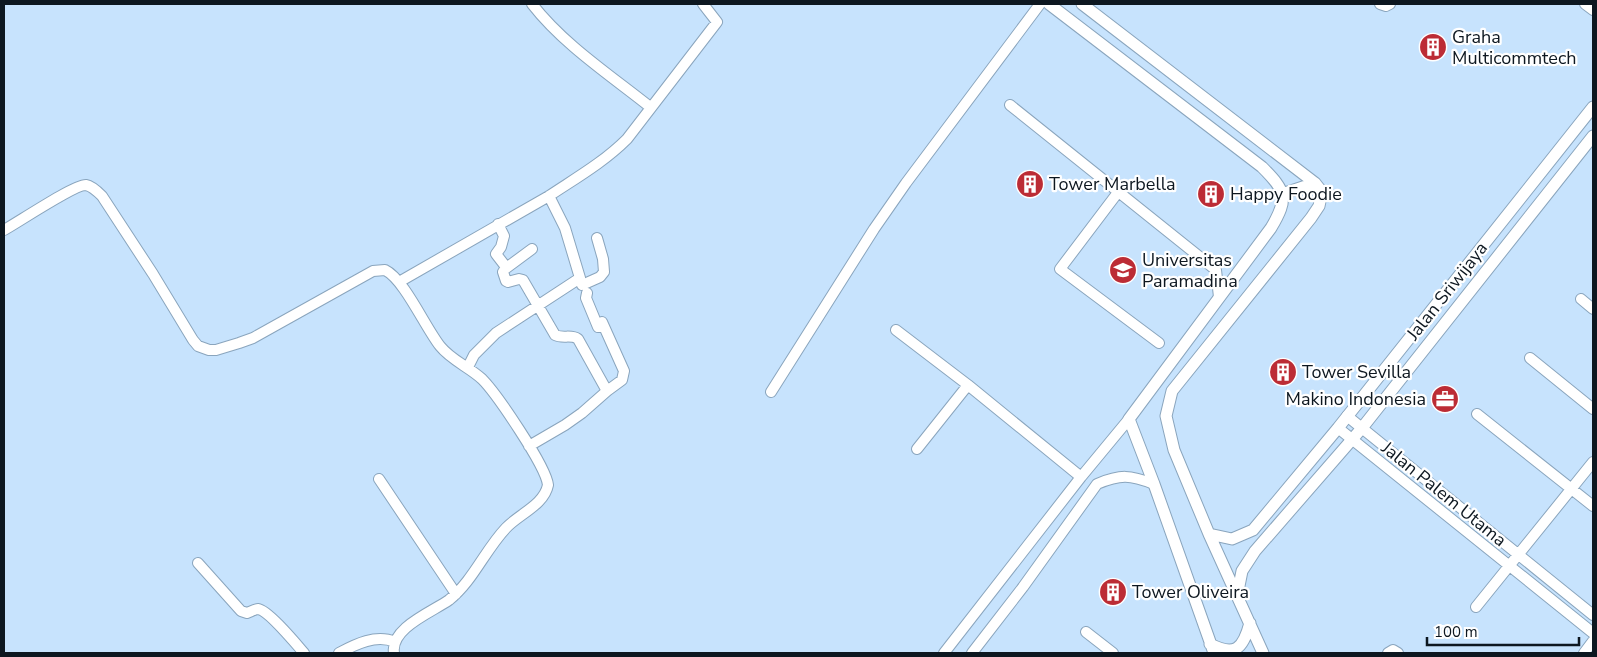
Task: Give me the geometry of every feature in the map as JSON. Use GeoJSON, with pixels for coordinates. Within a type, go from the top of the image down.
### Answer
{"type":"FeatureCollection","features":[{"type":"Feature","properties":{"kind":"street"},"geometry":{"type":"LineString","coordinates":[[532,4],[542,17],[576,49],[650,107]]}},
{"type":"Feature","properties":{"kind":"street"},"geometry":{"type":"LineString","coordinates":[[399,282],[549,196],[598,165],[615,151],[627,139],[716,22],[702,4]]}},
{"type":"Feature","properties":{"kind":"street"},"geometry":{"type":"LineString","coordinates":[[770,392],[906,183],[1040,4]]}},
{"type":"Feature","properties":{"kind":"street"},"geometry":{"type":"LineString","coordinates":[[944,653],[1081,477],[1129,419],[1272,228],[1283,205],[1282,194],[1276,180],[1262,167],[1049,4]]}},
{"type":"Feature","properties":{"kind":"street"},"geometry":{"type":"LineString","coordinates":[[1082,4],[1315,183],[1323,194],[1317,210],[1172,391],[1166,416],[1174,450],[1209,534],[1263,653]]}},
{"type":"Feature","properties":{"kind":"street"},"geometry":{"type":"LineString","coordinates":[[1380,4],[1386,6],[1390,4]]}},
{"type":"Feature","properties":{"kind":"street"},"geometry":{"type":"LineString","coordinates":[[1586,4],[1593,10]]}},
{"type":"Feature","properties":{"kind":"street"},"geometry":{"type":"LineString","coordinates":[[1010,105],[1216,270],[1219,298]]}},
{"type":"Feature","properties":{"kind":"street","name":"Jalan Sriwijaya"},"geometry":{"type":"LineString","coordinates":[[1209,534],[1232,539],[1253,530],[1348,416],[1593,107]]}},
{"type":"Feature","properties":{"kind":"street","name":"Jalan Sriwijaya"},"geometry":{"type":"LineString","coordinates":[[1237,596],[1242,571],[1255,551],[1366,431],[1593,136]]}},
{"type":"Feature","properties":{"kind":"street"},"geometry":{"type":"LineString","coordinates":[[1282,194],[1315,183]]}},
{"type":"Feature","properties":{"kind":"street"},"geometry":{"type":"LineString","coordinates":[[4,230],[76,188],[85,185],[91,187],[102,196],[193,340],[201,348],[209,350],[229,347],[253,338],[373,271],[379,269],[387,271],[399,282],[442,348],[468,367],[488,386],[529,446],[548,480],[547,490],[540,500],[505,528],[456,594],[410,624],[395,642],[394,653]]}},
{"type":"Feature","properties":{"kind":"street"},"geometry":{"type":"LineString","coordinates":[[1119,192],[1060,268],[1160,343]]}},
{"type":"Feature","properties":{"kind":"street"},"geometry":{"type":"LineString","coordinates":[[529,446],[582,413],[607,391],[621,382],[624,371],[603,324],[598,327],[586,298],[585,288],[565,228],[549,196]]}},
{"type":"Feature","properties":{"kind":"street"},"geometry":{"type":"LineString","coordinates":[[498,224],[504,236],[501,247],[496,254],[506,267]]}},
{"type":"Feature","properties":{"kind":"street"},"geometry":{"type":"LineString","coordinates":[[468,367],[474,354],[496,333],[537,306],[585,288],[598,278],[604,272],[598,238]]}},
{"type":"Feature","properties":{"kind":"street"},"geometry":{"type":"LineString","coordinates":[[532,249],[506,267],[503,272],[506,280],[508,282],[519,279],[523,280],[555,335],[578,338],[607,391]]}},
{"type":"Feature","properties":{"kind":"street"},"geometry":{"type":"LineString","coordinates":[[1581,299],[1593,309]]}},
{"type":"Feature","properties":{"kind":"street"},"geometry":{"type":"LineString","coordinates":[[896,330],[968,385],[1081,477]]}},
{"type":"Feature","properties":{"kind":"street"},"geometry":{"type":"LineString","coordinates":[[1530,358],[1593,409]]}},
{"type":"Feature","properties":{"kind":"street"},"geometry":{"type":"LineString","coordinates":[[917,449],[968,385]]}},
{"type":"Feature","properties":{"kind":"street"},"geometry":{"type":"LineString","coordinates":[[1477,414],[1593,506]]}},
{"type":"Feature","properties":{"kind":"street","name":"Jalan Palem Utama"},"geometry":{"type":"LineString","coordinates":[[1348,416],[1593,615]]}},
{"type":"Feature","properties":{"kind":"street"},"geometry":{"type":"LineString","coordinates":[[1129,419],[1212,648],[1226,651],[1235,650],[1240,647],[1245,641],[1250,624]]}},
{"type":"Feature","properties":{"kind":"street","name":"Jalan Palem Utama"},"geometry":{"type":"LineString","coordinates":[[1338,428],[1593,633]]}},
{"type":"Feature","properties":{"kind":"street"},"geometry":{"type":"LineString","coordinates":[[1519,554],[1593,462]]}},
{"type":"Feature","properties":{"kind":"street"},"geometry":{"type":"LineString","coordinates":[[972,653],[1023,587],[1097,484],[1114,476],[1131,476],[1154,484]]}},
{"type":"Feature","properties":{"kind":"street"},"geometry":{"type":"LineString","coordinates":[[379,479],[456,594]]}},
{"type":"Feature","properties":{"kind":"street","name":"Jalan Palem Utama"},"geometry":{"type":"LineString","coordinates":[[1476,607],[1519,554]]}},
{"type":"Feature","properties":{"kind":"street"},"geometry":{"type":"LineString","coordinates":[[198,563],[242,611],[246,613],[257,610],[263,611],[304,653]]}},
{"type":"Feature","properties":{"kind":"street"},"geometry":{"type":"LineString","coordinates":[[1086,632],[1113,653]]}},
{"type":"Feature","properties":{"kind":"street"},"geometry":{"type":"LineString","coordinates":[[340,653],[352,646],[373,640],[384,638],[395,642]]}},
{"type":"Feature","properties":{"kind":"street"},"geometry":{"type":"LineString","coordinates":[[1584,653],[1593,641]]}},
{"type":"Feature","properties":{"kind":"street"},"geometry":{"type":"LineString","coordinates":[[1388,653],[1393,650],[1398,653]]}},
{"type":"Feature","properties":{"kind":"place","name":"Graha Multicommtech"},"geometry":{"type":"Point","coordinates":[1433,47]}},
{"type":"Feature","properties":{"kind":"place","name":"Tower Marbella"},"geometry":{"type":"Point","coordinates":[1030,184]}},
{"type":"Feature","properties":{"kind":"place","name":"Happy Foodie"},"geometry":{"type":"Point","coordinates":[1211,194]}},
{"type":"Feature","properties":{"kind":"place","name":"Universitas Paramadina"},"geometry":{"type":"Point","coordinates":[1123,270]}},
{"type":"Feature","properties":{"kind":"place","name":"Tower Sevilla"},"geometry":{"type":"Point","coordinates":[1283,372]}},
{"type":"Feature","properties":{"kind":"place","name":"Makino Indonesia"},"geometry":{"type":"Point","coordinates":[1445,399]}},
{"type":"Feature","properties":{"kind":"place","name":"Tower Oliveira"},"geometry":{"type":"Point","coordinates":[1113,592]}}]}
